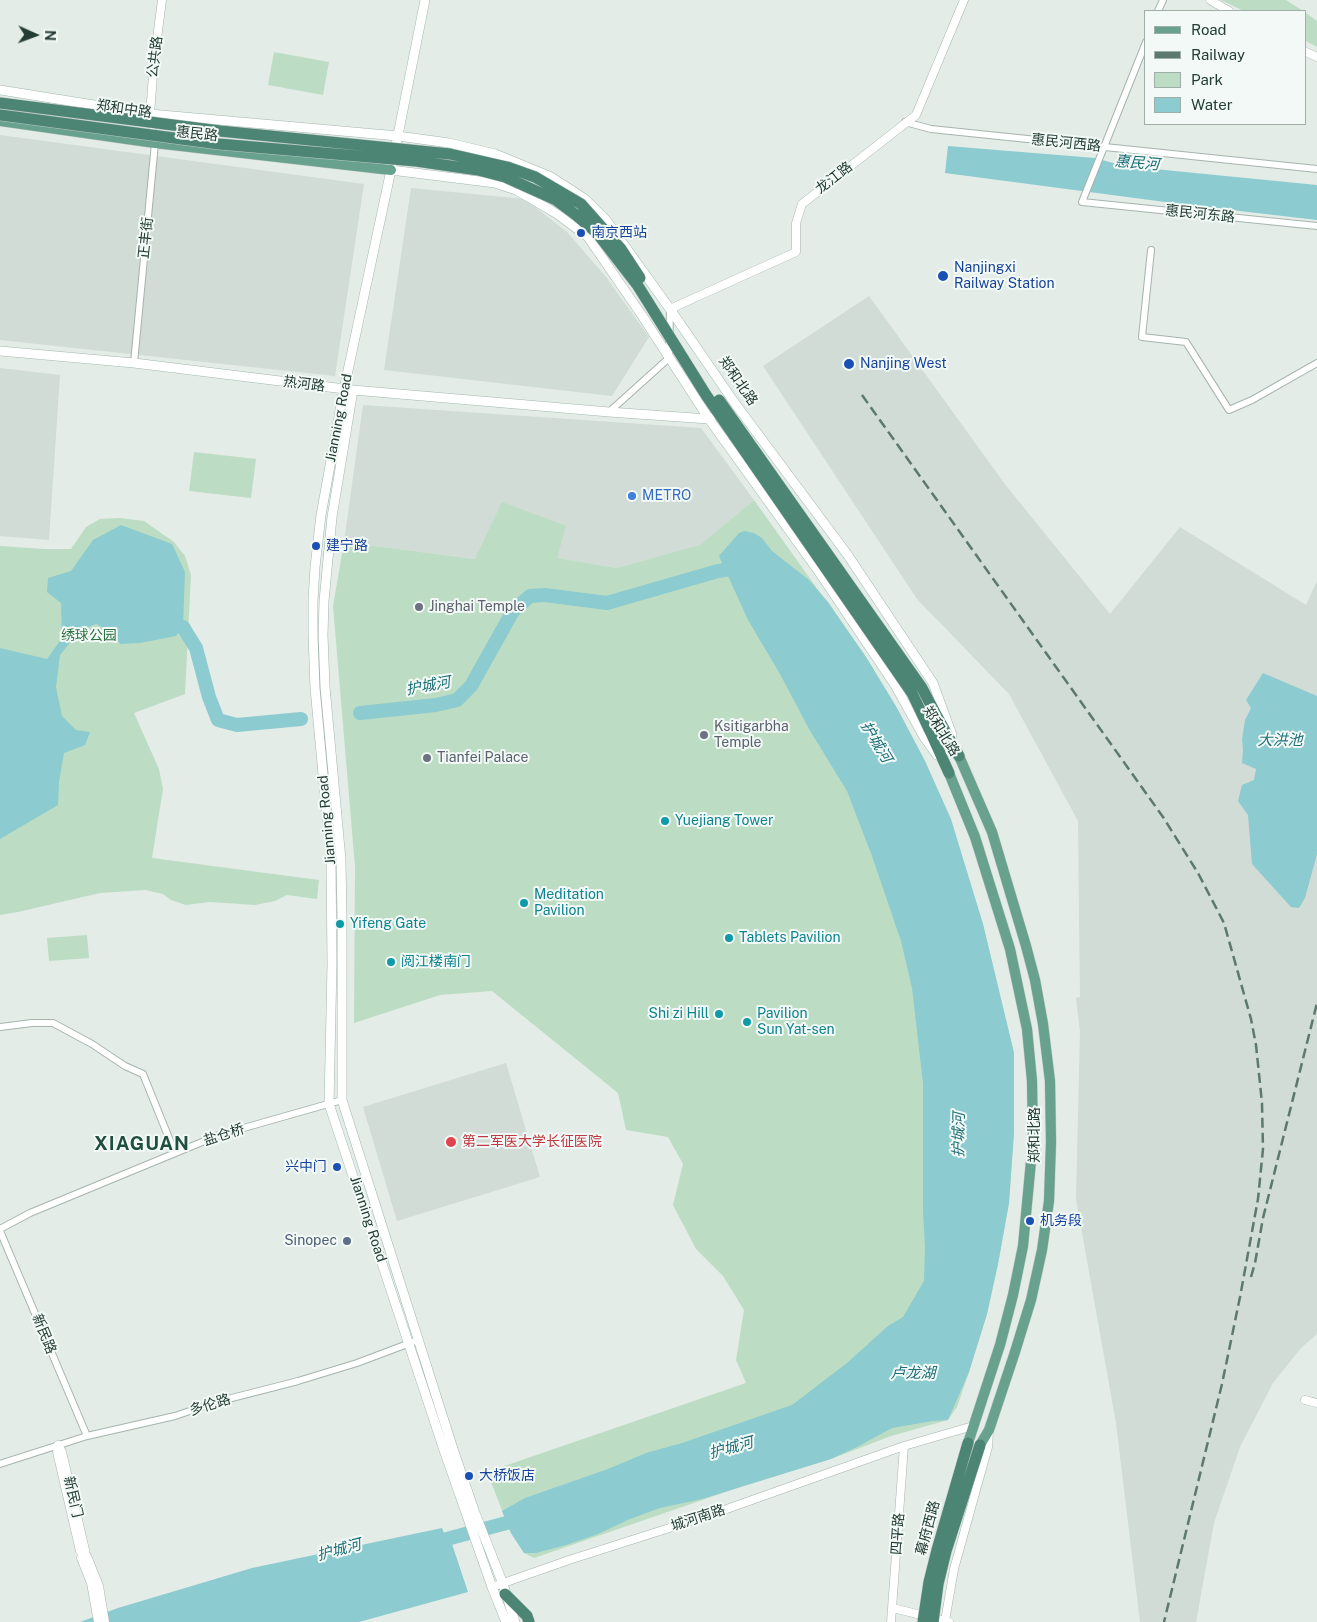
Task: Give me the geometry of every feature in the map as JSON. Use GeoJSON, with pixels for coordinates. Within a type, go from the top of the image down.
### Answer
{"type":"FeatureCollection","features":[{"type":"Feature","properties":{"kind":"highway","name":"郑和北路"},"geometry":{"type":"LineString","coordinates":[[0,103],[220,131],[450,154],[507,167],[535,177],[581,204],[621,249],[715,395],[897,651],[922,688],[959,756]]}},
{"type":"Feature","properties":{"kind":"highway","name":"郑和北路"},"geometry":{"type":"LineString","coordinates":[[0,115],[220,144],[416,161],[478,170],[505,177],[556,200],[597,233],[638,286],[706,395],[912,692],[949,773]]}},
{"type":"Feature","properties":{"kind":"highway","name":"幕府西路"},"geometry":{"type":"LineString","coordinates":[[923,1622],[929,1582],[937,1550],[968,1443]]}},
{"type":"Feature","properties":{"kind":"highway","name":"幕府西路"},"geometry":{"type":"LineString","coordinates":[[942,1622],[938,1584],[946,1551],[980,1445]]}},
{"type":"Feature","properties":{"kind":"highway"},"geometry":{"type":"LineString","coordinates":[[502,1584],[527,1616],[529,1622]]}},
{"type":"Feature","properties":{"kind":"main road","name":"Jianning Road"},"geometry":{"type":"LineString","coordinates":[[425,0],[321,516],[313,600],[315,688],[331,860],[332,964],[329,1104],[409,1343],[470,1513],[502,1584],[516,1622]]}},
{"type":"Feature","properties":{"kind":"main road","name":"郑和中路"},"geometry":{"type":"LineString","coordinates":[[0,90],[150,114],[398,136]]}},
{"type":"Feature","properties":{"kind":"main road","name":"惠民路"},"geometry":{"type":"LineString","coordinates":[[0,122],[155,143],[391,170]]}},
{"type":"Feature","properties":{"kind":"main road","name":"郑和北路"},"geometry":{"type":"LineString","coordinates":[[398,136],[449,143],[495,154],[551,177],[585,199],[606,220],[670,308],[734,402],[847,554],[933,683],[959,756],[992,832],[1036,980],[1044,1024],[1050,1081],[1051,1142],[1049,1191],[1042,1250],[1031,1300],[1014,1355],[989,1430],[980,1445]]}},
{"type":"Feature","properties":{"kind":"main road","name":"郑和北路"},"geometry":{"type":"LineString","coordinates":[[391,170],[495,183],[516,190],[557,214],[588,237],[709,419],[817,569],[895,685],[924,736],[949,773],[975,837],[1010,949],[1027,1029],[1032,1081],[1033,1140],[1023,1246],[1000,1346],[968,1443]]}},
{"type":"Feature","properties":{"kind":"main road","name":"热河路"},"geometry":{"type":"LineString","coordinates":[[0,351],[134,363],[348,389],[709,419]]}},
{"type":"Feature","properties":{"kind":"main road","name":"Jianning Road"},"geometry":{"type":"LineString","coordinates":[[348,389],[332,517],[324,601],[323,635],[341,860],[342,1100],[418,1340],[492,1588],[506,1622]]}},
{"type":"Feature","properties":{"kind":"main road"},"geometry":{"type":"LineString","coordinates":[[709,419],[734,402]]}},
{"type":"Feature","properties":{"kind":"street","name":"公共路"},"geometry":{"type":"LineString","coordinates":[[150,114],[162,0]]}},
{"type":"Feature","properties":{"kind":"street","name":"龙江路"},"geometry":{"type":"LineString","coordinates":[[670,308],[796,252],[796,223],[802,204],[916,115],[964,0]]}},
{"type":"Feature","properties":{"kind":"street"},"geometry":{"type":"LineString","coordinates":[[1210,0],[1227,10]]}},
{"type":"Feature","properties":{"kind":"street"},"geometry":{"type":"LineString","coordinates":[[1102,149],[1144,47]]}},
{"type":"Feature","properties":{"kind":"street","name":"正丰街"},"geometry":{"type":"LineString","coordinates":[[134,363],[155,143],[150,114]]}},
{"type":"Feature","properties":{"kind":"street","name":"惠民河西路"},"geometry":{"type":"LineString","coordinates":[[905,122],[931,129],[1102,149],[1317,169]]}},
{"type":"Feature","properties":{"kind":"street","name":"惠民河东路"},"geometry":{"type":"LineString","coordinates":[[1102,149],[1083,199],[1317,226]]}},
{"type":"Feature","properties":{"kind":"street"},"geometry":{"type":"LineString","coordinates":[[1151,250],[1142,337],[1186,342],[1228,410],[1252,400],[1317,364]]}},
{"type":"Feature","properties":{"kind":"street"},"geometry":{"type":"LineString","coordinates":[[609,412],[669,358],[670,308]]}},
{"type":"Feature","properties":{"kind":"street"},"geometry":{"type":"LineString","coordinates":[[0,1027],[32,1022],[53,1023],[92,1044],[125,1066],[143,1074],[174,1153]]}},
{"type":"Feature","properties":{"kind":"street","name":"盐仓桥"},"geometry":{"type":"LineString","coordinates":[[0,1230],[30,1213],[218,1134],[342,1100]]}},
{"type":"Feature","properties":{"kind":"street","name":"新民路"},"geometry":{"type":"LineString","coordinates":[[0,1230],[87,1436]]}},
{"type":"Feature","properties":{"kind":"street","name":"多伦路"},"geometry":{"type":"LineString","coordinates":[[0,1464],[87,1436],[175,1416],[216,1402],[298,1381],[357,1363],[418,1340]]}},
{"type":"Feature","properties":{"kind":"street"},"geometry":{"type":"LineString","coordinates":[[1305,1400],[1317,1403]]}},
{"type":"Feature","properties":{"kind":"street","name":"城河南路"},"geometry":{"type":"LineString","coordinates":[[492,1588],[569,1560],[725,1510],[904,1446],[973,1426]]}},
{"type":"Feature","properties":{"kind":"street"},"geometry":{"type":"LineString","coordinates":[[893,1608],[942,1622],[954,1569],[988,1447],[989,1430]]}},
{"type":"Feature","properties":{"kind":"street"},"geometry":{"type":"LineString","coordinates":[[58,1445],[57,1452],[83,1554],[99,1586],[100,1611],[98,1622]]}},
{"type":"Feature","properties":{"kind":"street","name":"四平路"},"geometry":{"type":"LineString","coordinates":[[891,1622],[904,1446]]}},
{"type":"Feature","properties":{"kind":"street"},"geometry":{"type":"LineString","coordinates":[[100,1611],[105,1622]]}},
{"type":"Feature","properties":{"kind":"shaded area"},"geometry":{"type":"Polygon","coordinates":[[[0,135],[364,184],[335,376],[0,340],[0,135]]]}},
{"type":"Feature","properties":{"kind":"shaded area"},"geometry":{"type":"Polygon","coordinates":[[[411,188],[525,199],[567,232],[606,277],[649,337],[612,396],[384,370],[411,188]]]}},
{"type":"Feature","properties":{"kind":"shaded area"},"geometry":{"type":"Polygon","coordinates":[[[869,296],[1004,483],[1110,614],[1180,527],[1306,605],[1317,581],[1317,1334],[1301,1348],[1273,1383],[1240,1447],[1214,1523],[1196,1622],[1140,1622],[1116,1423],[1076,1199],[1080,1032],[1076,998],[1080,997],[1078,821],[1009,694],[917,599],[763,366],[869,296]]]}},
{"type":"Feature","properties":{"kind":"shaded area"},"geometry":{"type":"Polygon","coordinates":[[[0,368],[60,375],[49,540],[0,536],[0,368]]]}},
{"type":"Feature","properties":{"kind":"shaded area"},"geometry":{"type":"Polygon","coordinates":[[[363,405],[701,428],[754,500],[700,546],[617,568],[556,558],[475,559],[344,542],[363,405]]]}},
{"type":"Feature","properties":{"kind":"shaded area","name":"第二军医大学长征医院"},"geometry":{"type":"Polygon","coordinates":[[[506,1063],[540,1177],[397,1221],[363,1107],[506,1063]]]}},
{"type":"Feature","properties":{"kind":"green space"},"geometry":{"type":"Polygon","coordinates":[[[1221,0],[1286,0],[1301,10],[1242,10],[1221,0]]]}},
{"type":"Feature","properties":{"kind":"green space"},"geometry":{"type":"Polygon","coordinates":[[[1307,14],[1317,21],[1317,47],[1307,42],[1307,14]]]}},
{"type":"Feature","properties":{"kind":"green space"},"geometry":{"type":"Polygon","coordinates":[[[274,52],[329,62],[323,95],[268,85],[274,52]]]}},
{"type":"Feature","properties":{"kind":"green space"},"geometry":{"type":"Polygon","coordinates":[[[194,452],[256,459],[251,498],[189,491],[194,452]]]}},
{"type":"Feature","properties":{"kind":"green space"},"geometry":{"type":"Polygon","coordinates":[[[754,500],[866,657],[897,708],[925,761],[950,819],[983,924],[1014,1053],[1014,1132],[1009,1203],[998,1264],[987,1314],[969,1372],[957,1407],[948,1420],[891,1436],[831,1459],[743,1486],[534,1558],[524,1553],[511,1533],[487,1472],[746,1383],[736,1360],[744,1310],[723,1276],[696,1249],[673,1205],[683,1164],[668,1137],[626,1130],[618,1093],[492,991],[440,995],[354,1023],[355,867],[333,606],[344,542],[475,559],[502,502],[566,526],[557,558],[617,568],[700,545],[754,500]]]}},
{"type":"Feature","properties":{"kind":"green space","name":"绣球公园"},"geometry":{"type":"Polygon","coordinates":[[[120,518],[144,521],[174,542],[185,556],[191,575],[185,694],[134,713],[159,769],[163,789],[152,858],[319,880],[317,899],[287,895],[275,901],[255,905],[210,902],[186,905],[171,900],[163,894],[145,890],[100,893],[0,915],[0,546],[71,549],[86,527],[100,519],[120,518]]]}},
{"type":"Feature","properties":{"kind":"green space"},"geometry":{"type":"Polygon","coordinates":[[[87,935],[89,958],[49,961],[47,938],[87,935]]]}},
{"type":"Feature","properties":{"kind":"water"},"geometry":{"type":"Polygon","coordinates":[[[948,146],[1095,158],[1124,166],[1317,185],[1317,220],[945,173],[948,146]]]}},
{"type":"Feature","properties":{"kind":"water"},"geometry":{"type":"Polygon","coordinates":[[[121,525],[172,544],[185,572],[183,627],[176,636],[140,643],[120,644],[114,634],[96,624],[79,631],[60,655],[56,687],[62,716],[76,730],[90,732],[85,745],[64,753],[59,782],[58,805],[0,839],[0,648],[47,659],[62,638],[61,603],[47,592],[48,578],[71,571],[93,540],[121,525]]]}},
{"type":"Feature","properties":{"kind":"water","name":"卢龙湖"},"geometry":{"type":"Polygon","coordinates":[[[744,531],[754,533],[762,538],[772,551],[809,580],[828,602],[866,657],[897,708],[925,761],[951,819],[983,924],[1014,1053],[1014,1132],[1009,1203],[998,1264],[987,1314],[969,1372],[948,1420],[892,1428],[831,1459],[702,1499],[660,1508],[566,1545],[536,1553],[524,1553],[511,1533],[502,1511],[525,1498],[608,1469],[646,1453],[682,1443],[792,1405],[847,1363],[888,1326],[903,1317],[924,1281],[923,1083],[912,988],[901,941],[872,856],[847,791],[809,729],[780,674],[748,620],[719,556],[739,533],[744,531]]]}},
{"type":"Feature","properties":{"kind":"water","name":"大洪池"},"geometry":{"type":"Polygon","coordinates":[[[1263,673],[1317,696],[1317,854],[1305,898],[1299,908],[1291,907],[1252,864],[1248,815],[1238,801],[1242,785],[1254,780],[1256,769],[1242,763],[1242,739],[1245,720],[1251,708],[1246,700],[1263,673]]]}},
{"type":"Feature","properties":{"kind":"water"},"geometry":{"type":"Polygon","coordinates":[[[442,1528],[445,1536],[449,1535],[468,1592],[359,1622],[80,1622],[118,1608],[252,1568],[442,1528]]]}},
{"type":"Feature","properties":{"kind":"waterway","name":"护城河"},"geometry":{"type":"LineString","coordinates":[[360,713],[436,705],[457,700],[471,686],[513,611],[530,596],[545,595],[607,603],[718,571],[743,567]]}},
{"type":"Feature","properties":{"kind":"waterway"},"geometry":{"type":"LineString","coordinates":[[183,627],[196,648],[209,697],[218,720],[237,725],[301,719]]}},
{"type":"Feature","properties":{"kind":"waterway","name":"护城河"},"geometry":{"type":"LineString","coordinates":[[432,1543],[525,1518]]}},
{"type":"Feature","properties":{"kind":"railway"},"geometry":{"type":"LineString","coordinates":[[862,395],[1163,817],[1198,873],[1224,923],[1251,1019],[1256,1045],[1262,1103],[1263,1149],[1258,1199],[1222,1384],[1164,1622]]}},
{"type":"Feature","properties":{"kind":"railway"},"geometry":{"type":"LineString","coordinates":[[1251,1277],[1263,1218],[1317,1003]]}},
{"type":"Feature","properties":{"kind":"place","name":"南京西站"},"geometry":{"type":"Point","coordinates":[581,233]}},
{"type":"Feature","properties":{"kind":"place","name":"Nanjingxi Railway Station"},"geometry":{"type":"Point","coordinates":[943,276]}},
{"type":"Feature","properties":{"kind":"place","name":"Nanjing West"},"geometry":{"type":"Point","coordinates":[849,364]}},
{"type":"Feature","properties":{"kind":"place","name":"METRO"},"geometry":{"type":"Point","coordinates":[632,496]}},
{"type":"Feature","properties":{"kind":"place","name":"建宁路"},"geometry":{"type":"Point","coordinates":[316,546]}},
{"type":"Feature","properties":{"kind":"place","name":"Jinghai Temple"},"geometry":{"type":"Point","coordinates":[419,607]}},
{"type":"Feature","properties":{"kind":"place","name":"Ksitigarbha Temple"},"geometry":{"type":"Point","coordinates":[704,735]}},
{"type":"Feature","properties":{"kind":"place","name":"Tianfei Palace"},"geometry":{"type":"Point","coordinates":[427,758]}},
{"type":"Feature","properties":{"kind":"place","name":"Yuejiang Tower"},"geometry":{"type":"Point","coordinates":[665,821]}},
{"type":"Feature","properties":{"kind":"place","name":"Meditation Pavilion"},"geometry":{"type":"Point","coordinates":[524,903]}},
{"type":"Feature","properties":{"kind":"place","name":"Yifeng Gate"},"geometry":{"type":"Point","coordinates":[340,924]}},
{"type":"Feature","properties":{"kind":"place","name":"Tablets Pavilion"},"geometry":{"type":"Point","coordinates":[729,938]}},
{"type":"Feature","properties":{"kind":"place","name":"阅江楼南门"},"geometry":{"type":"Point","coordinates":[391,962]}},
{"type":"Feature","properties":{"kind":"place","name":"Shi zi Hill"},"geometry":{"type":"Point","coordinates":[719,1014]}},
{"type":"Feature","properties":{"kind":"place","name":"Pavilion Sun Yat-sen"},"geometry":{"type":"Point","coordinates":[747,1022]}},
{"type":"Feature","properties":{"kind":"place","name":"第二军医大学长征医院"},"geometry":{"type":"Point","coordinates":[451,1142]}},
{"type":"Feature","properties":{"kind":"place","name":"兴中门"},"geometry":{"type":"Point","coordinates":[337,1167]}},
{"type":"Feature","properties":{"kind":"place","name":"机务段"},"geometry":{"type":"Point","coordinates":[1030,1221]}},
{"type":"Feature","properties":{"kind":"place","name":"Sinopec"},"geometry":{"type":"Point","coordinates":[347,1241]}},
{"type":"Feature","properties":{"kind":"place","name":"大桥饭店"},"geometry":{"type":"Point","coordinates":[469,1476]}},
{"type":"Feature","properties":{"kind":"district","name":"XIAGUAN"},"geometry":{"type":"Point","coordinates":[142,1144]}},
{"type":"Feature","properties":{"kind":"water label","name":"惠民河"},"geometry":{"type":"Point","coordinates":[1137,163]}}]}
